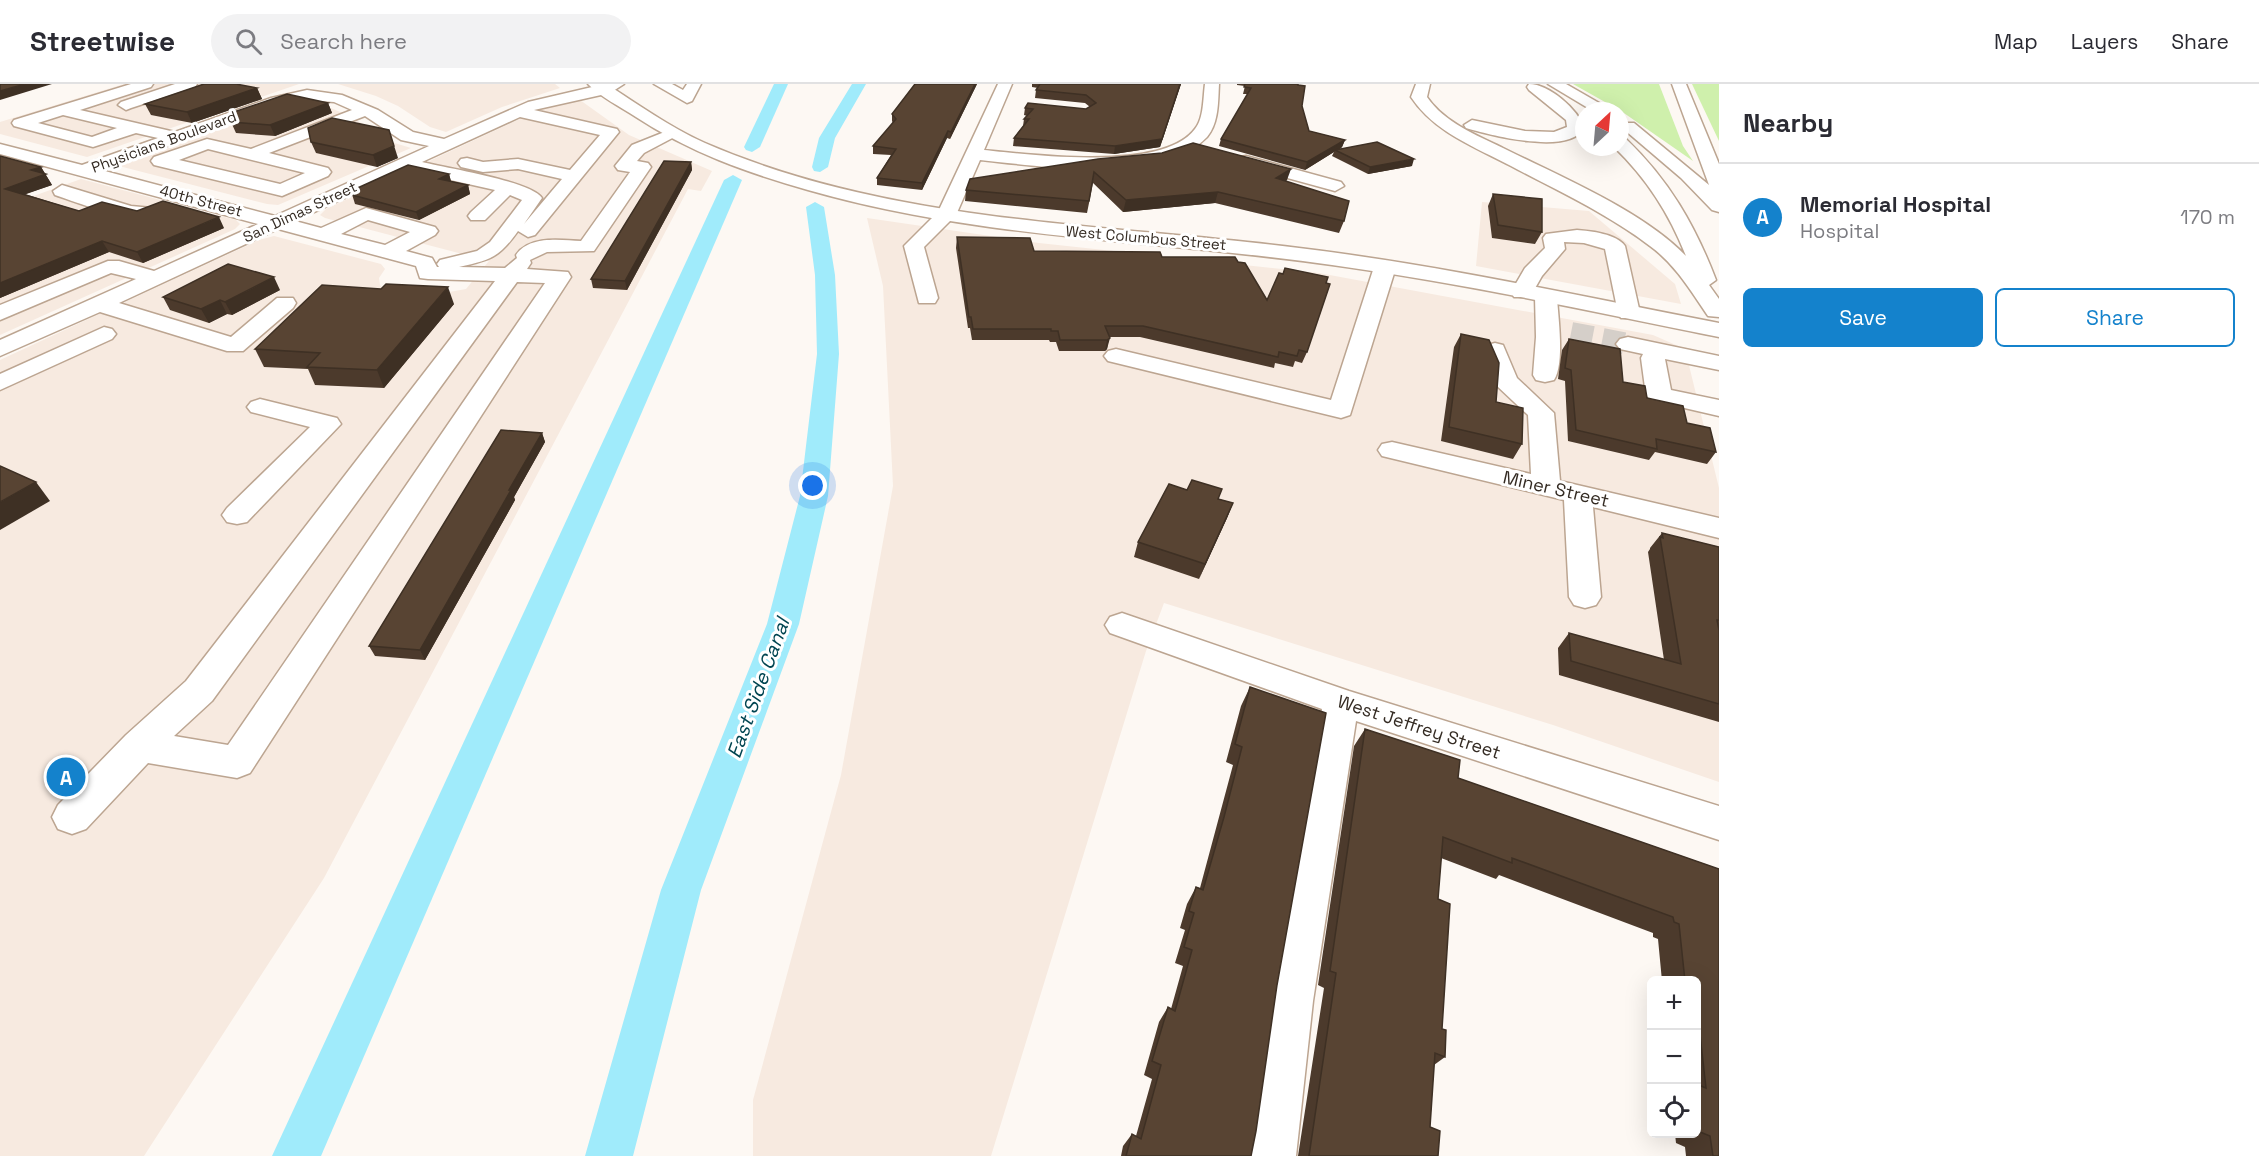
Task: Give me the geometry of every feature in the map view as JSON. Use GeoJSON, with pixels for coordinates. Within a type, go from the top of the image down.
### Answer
{"type":"FeatureCollection","features":[{"type":"Feature","properties":{"kind":"street"},"geometry":{"type":"LineString","coordinates":[[11,111],[99,84]]}},
{"type":"Feature","properties":{"kind":"street"},"geometry":{"type":"LineString","coordinates":[[136,128],[93,142],[20,123],[146,84]]}},
{"type":"Feature","properties":{"kind":"street"},"geometry":{"type":"LineString","coordinates":[[90,117],[190,84]]}},
{"type":"Feature","properties":{"kind":"street"},"geometry":{"type":"LineString","coordinates":[[661,84],[687,98],[694,84]]}},
{"type":"Feature","properties":{"kind":"street"},"geometry":{"type":"LineString","coordinates":[[927,298],[914,246],[946,215],[1005,84]]}},
{"type":"Feature","properties":{"kind":"street"},"geometry":{"type":"LineString","coordinates":[[973,154],[1062,162],[1112,162],[1152,157],[1187,145],[1203,131],[1212,84]]}},
{"type":"Feature","properties":{"kind":"street"},"geometry":{"type":"LineString","coordinates":[[1423,84],[1419,97],[1432,114],[1656,241],[1682,262],[1718,320]]}},
{"type":"Feature","properties":{"kind":"street"},"geometry":{"type":"LineString","coordinates":[[1555,84],[1588,102]]}},
{"type":"Feature","properties":{"kind":"street"},"geometry":{"type":"LineString","coordinates":[[1679,84],[1718,181],[1719,192]]}},
{"type":"Feature","properties":{"kind":"street"},"geometry":{"type":"LineString","coordinates":[[1432,114],[1484,129],[1520,135],[1559,135],[1576,129],[1572,118],[1531,86]]}},
{"type":"Feature","properties":{"kind":"street"},"geometry":{"type":"LineString","coordinates":[[1531,86],[1575,110]]}},
{"type":"Feature","properties":{"kind":"street"},"geometry":{"type":"LineString","coordinates":[[554,119],[575,110],[609,90]]}},
{"type":"Feature","properties":{"kind":"street","name":"San Dimas Street"},"geometry":{"type":"LineString","coordinates":[[0,349],[519,112],[550,100],[609,90]]}},
{"type":"Feature","properties":{"kind":"street","name":"West Columbus Street"},"geometry":{"type":"LineString","coordinates":[[609,90],[663,129],[768,173],[850,195],[946,215],[1087,234],[1257,248],[1385,267],[1522,292],[1557,326],[1639,338],[1718,320]]}},
{"type":"Feature","properties":{"kind":"street","name":"Physicians Boulevard"},"geometry":{"type":"LineString","coordinates":[[83,171],[276,101],[299,96],[337,98],[366,110],[407,136],[447,145]]}},
{"type":"Feature","properties":{"kind":"street"},"geometry":{"type":"LineString","coordinates":[[997,101],[1019,104]]}},
{"type":"Feature","properties":{"kind":"street"},"geometry":{"type":"LineString","coordinates":[[62,110],[252,154],[322,172],[282,190],[160,161],[207,144]]}},
{"type":"Feature","properties":{"kind":"street"},"geometry":{"type":"LineString","coordinates":[[252,154],[366,110]]}},
{"type":"Feature","properties":{"kind":"street"},"geometry":{"type":"LineString","coordinates":[[519,112],[622,130],[663,129]]}},
{"type":"Feature","properties":{"kind":"street"},"geometry":{"type":"LineString","coordinates":[[1629,127],[1687,174],[1719,206]]}},
{"type":"Feature","properties":{"kind":"street"},"geometry":{"type":"LineString","coordinates":[[592,183],[619,147],[663,129]]}},
{"type":"Feature","properties":{"kind":"street"},"geometry":{"type":"LineString","coordinates":[[139,746],[237,762],[560,277],[573,268],[642,167],[624,166],[638,149],[663,129]]}},
{"type":"Feature","properties":{"kind":"street"},"geometry":{"type":"LineString","coordinates":[[560,277],[527,259],[509,254],[586,160],[622,130]]}},
{"type":"Feature","properties":{"kind":"street"},"geometry":{"type":"LineString","coordinates":[[468,135],[500,142]]}},
{"type":"Feature","properties":{"kind":"street"},"geometry":{"type":"LineString","coordinates":[[1187,145],[1210,151]]}},
{"type":"Feature","properties":{"kind":"street","name":"40th Street"},"geometry":{"type":"LineString","coordinates":[[0,149],[279,221],[425,262],[428,271]]}},
{"type":"Feature","properties":{"kind":"street"},"geometry":{"type":"LineString","coordinates":[[1629,151],[1643,164],[1671,201],[1687,231],[1718,320]]}},
{"type":"Feature","properties":{"kind":"street"},"geometry":{"type":"LineString","coordinates":[[427,154],[483,167],[518,164],[573,176]]}},
{"type":"Feature","properties":{"kind":"street"},"geometry":{"type":"LineString","coordinates":[[565,156],[586,160]]}},
{"type":"Feature","properties":{"kind":"street"},"geometry":{"type":"LineString","coordinates":[[1233,158],[1335,186]]}},
{"type":"Feature","properties":{"kind":"street"},"geometry":{"type":"LineString","coordinates":[[405,164],[508,187],[533,198],[497,246],[484,255],[428,271]]}},
{"type":"Feature","properties":{"kind":"street"},"geometry":{"type":"LineString","coordinates":[[104,176],[62,191],[137,212],[152,210],[183,197]]}},
{"type":"Feature","properties":{"kind":"street"},"geometry":{"type":"LineString","coordinates":[[478,216],[508,187]]}},
{"type":"Feature","properties":{"kind":"street"},"geometry":{"type":"LineString","coordinates":[[325,234],[366,214],[428,231],[388,252]]}},
{"type":"Feature","properties":{"kind":"street"},"geometry":{"type":"LineString","coordinates":[[72,817],[139,746],[200,691],[527,259],[558,228]]}},
{"type":"Feature","properties":{"kind":"street"},"geometry":{"type":"LineString","coordinates":[[1522,292],[1533,273],[1556,249],[1553,238],[1565,235],[1598,238],[1615,246],[1639,338],[1659,395],[1719,408]]}},
{"type":"Feature","properties":{"kind":"street"},"geometry":{"type":"LineString","coordinates":[[428,271],[527,259],[586,247]]}},
{"type":"Feature","properties":{"kind":"street"},"geometry":{"type":"LineString","coordinates":[[123,311],[187,281],[194,270],[185,264]]}},
{"type":"Feature","properties":{"kind":"street"},"geometry":{"type":"LineString","coordinates":[[0,313],[108,267],[119,267],[156,278]]}},
{"type":"Feature","properties":{"kind":"street"},"geometry":{"type":"LineString","coordinates":[[1116,356],[1341,410],[1385,267]]}},
{"type":"Feature","properties":{"kind":"street"},"geometry":{"type":"LineString","coordinates":[[99,304],[235,346],[285,303]]}},
{"type":"Feature","properties":{"kind":"street"},"geometry":{"type":"LineString","coordinates":[[0,325],[29,336]]}},
{"type":"Feature","properties":{"kind":"street"},"geometry":{"type":"LineString","coordinates":[[1545,375],[1557,326]]}},
{"type":"Feature","properties":{"kind":"street"},"geometry":{"type":"LineString","coordinates":[[0,383],[104,334]]}},
{"type":"Feature","properties":{"kind":"street"},"geometry":{"type":"LineString","coordinates":[[1639,338],[1719,363]]}},
{"type":"Feature","properties":{"kind":"street"},"geometry":{"type":"LineString","coordinates":[[1495,350],[1506,381],[1541,413],[1546,487]]}},
{"type":"Feature","properties":{"kind":"street"},"geometry":{"type":"LineString","coordinates":[[237,515],[328,424],[261,407]]}},
{"type":"Feature","properties":{"kind":"street","name":"Miner Street"},"geometry":{"type":"LineString","coordinates":[[1392,450],[1719,528]]}},
{"type":"Feature","properties":{"kind":"street"},"geometry":{"type":"LineString","coordinates":[[1578,494],[1585,597]]}},
{"type":"Feature","properties":{"kind":"street","name":"West Jeffrey Street"},"geometry":{"type":"LineString","coordinates":[[1122,625],[1341,702],[1719,823]]}},
{"type":"Feature","properties":{"kind":"street"},"geometry":{"type":"LineString","coordinates":[[1270,1156],[1290,1001],[1341,702]]}},
{"type":"Feature","properties":{"kind":"shaded area"},"geometry":{"type":"Polygon","coordinates":[[[124,84],[299,84],[87,157],[0,134],[0,122],[124,84]]]}},
{"type":"Feature","properties":{"kind":"shaded area"},"geometry":{"type":"Polygon","coordinates":[[[338,84],[555,84],[560,88],[502,107],[446,132],[430,127],[398,106],[376,96],[338,84]]]}},
{"type":"Feature","properties":{"kind":"shaded area"},"geometry":{"type":"Polygon","coordinates":[[[580,100],[629,135],[712,171],[701,191],[688,189],[324,878],[144,1156],[0,1156],[0,360],[259,240],[274,236],[381,264],[385,269],[379,278],[380,285],[385,291],[438,294],[466,289],[489,261],[320,215],[326,209],[539,110],[580,100]]]}},
{"type":"Feature","properties":{"kind":"shaded area"},"geometry":{"type":"Polygon","coordinates":[[[319,103],[352,117],[388,141],[411,148],[278,205],[119,166],[284,106],[319,103]]]}},
{"type":"Feature","properties":{"kind":"shaded area"},"geometry":{"type":"Polygon","coordinates":[[[81,179],[236,220],[240,224],[235,229],[0,335],[0,208],[81,179]]]}},
{"type":"Feature","properties":{"kind":"shaded area"},"geometry":{"type":"Polygon","coordinates":[[[1482,202],[1589,211],[1675,284],[1681,304],[1476,266],[1482,202]]]}},
{"type":"Feature","properties":{"kind":"shaded area"},"geometry":{"type":"Polygon","coordinates":[[[867,218],[1039,243],[1319,273],[1653,335],[1685,349],[1719,488],[1719,782],[1553,725],[1164,603],[1146,651],[991,1156],[753,1156],[753,1100],[841,775],[893,486],[883,286],[867,218]]]}},
{"type":"Feature","properties":{"kind":"green space"},"geometry":{"type":"Polygon","coordinates":[[[1573,84],[1659,84],[1683,146],[1693,161],[1629,117],[1629,102],[1605,102],[1573,84]]]}},
{"type":"Feature","properties":{"kind":"green space"},"geometry":{"type":"Polygon","coordinates":[[[1692,84],[1719,84],[1719,141],[1692,84]]]}},
{"type":"Feature","properties":{"kind":"building"},"geometry":{"type":"Polygon","coordinates":[[[0,84],[25,84],[0,91],[0,84]]]}},
{"type":"Feature","properties":{"kind":"building"},"geometry":{"type":"Polygon","coordinates":[[[204,84],[236,84],[257,88],[187,112],[145,104],[204,84]]]}},
{"type":"Feature","properties":{"kind":"building"},"geometry":{"type":"Polygon","coordinates":[[[915,84],[975,84],[922,183],[877,178],[896,149],[873,146],[896,119],[892,114],[915,84]]]}},
{"type":"Feature","properties":{"kind":"building"},"geometry":{"type":"Polygon","coordinates":[[[1040,84],[1180,84],[1162,139],[1115,146],[1014,138],[1029,119],[1024,119],[1033,109],[1025,108],[1028,103],[1086,109],[1096,103],[1086,95],[1036,90],[1040,84]]]}},
{"type":"Feature","properties":{"kind":"building"},"geometry":{"type":"Polygon","coordinates":[[[1245,84],[1305,86],[1302,106],[1309,131],[1345,140],[1307,162],[1221,139],[1251,88],[1244,87],[1245,84]]]}},
{"type":"Feature","properties":{"kind":"building"},"geometry":{"type":"Polygon","coordinates":[[[287,94],[328,103],[270,125],[231,122],[228,114],[287,94]]]}},
{"type":"Feature","properties":{"kind":"building"},"geometry":{"type":"Polygon","coordinates":[[[332,118],[389,130],[394,146],[373,155],[311,142],[308,128],[332,118]]]}},
{"type":"Feature","properties":{"kind":"building"},"geometry":{"type":"Polygon","coordinates":[[[1377,142],[1414,159],[1370,167],[1335,150],[1377,142]]]}},
{"type":"Feature","properties":{"kind":"building"},"geometry":{"type":"Polygon","coordinates":[[[1193,143],[1291,169],[1276,178],[1349,201],[1344,221],[1218,192],[1126,200],[1094,172],[1089,201],[966,190],[970,179],[1098,159],[1162,153],[1193,143]]]}},
{"type":"Feature","properties":{"kind":"building"},"geometry":{"type":"Polygon","coordinates":[[[0,156],[41,167],[31,170],[46,174],[5,189],[79,211],[102,202],[137,211],[163,201],[219,217],[137,252],[102,241],[0,283],[0,156]]]}},
{"type":"Feature","properties":{"kind":"building"},"geometry":{"type":"Polygon","coordinates":[[[664,161],[691,162],[625,281],[591,279],[664,161]]]}},
{"type":"Feature","properties":{"kind":"building"},"geometry":{"type":"Polygon","coordinates":[[[408,165],[449,174],[439,179],[468,185],[416,212],[352,195],[357,193],[351,191],[408,165]]]}},
{"type":"Feature","properties":{"kind":"building"},"geometry":{"type":"Polygon","coordinates":[[[1493,194],[1542,199],[1542,232],[1498,225],[1493,194]]]}},
{"type":"Feature","properties":{"kind":"building"},"geometry":{"type":"Polygon","coordinates":[[[957,237],[1030,238],[1034,251],[1160,252],[1162,257],[1235,257],[1238,262],[1245,263],[1267,300],[1279,273],[1283,274],[1285,268],[1328,277],[1326,283],[1330,284],[1307,352],[1299,350],[1297,356],[1279,352],[1278,357],[1143,326],[1105,326],[1110,338],[1107,340],[1060,340],[1058,331],[1051,331],[1051,329],[973,329],[971,317],[969,317],[957,237]]]}},
{"type":"Feature","properties":{"kind":"building"},"geometry":{"type":"Polygon","coordinates":[[[228,264],[274,277],[225,302],[220,300],[201,309],[163,297],[228,264]]]}},
{"type":"Feature","properties":{"kind":"building"},"geometry":{"type":"Polygon","coordinates":[[[386,284],[448,287],[377,370],[307,367],[320,353],[255,349],[322,285],[381,289],[386,284]]]}},
{"type":"Feature","properties":{"kind":"building"},"geometry":{"type":"Polygon","coordinates":[[[1461,334],[1489,340],[1499,363],[1496,402],[1523,408],[1522,444],[1449,427],[1461,334]]]}},
{"type":"Feature","properties":{"kind":"building"},"geometry":{"type":"Polygon","coordinates":[[[1569,339],[1620,349],[1623,382],[1645,386],[1647,398],[1683,406],[1687,423],[1710,428],[1716,452],[1656,439],[1657,449],[1576,430],[1571,370],[1565,368],[1569,339]]]}},
{"type":"Feature","properties":{"kind":"building"},"geometry":{"type":"Polygon","coordinates":[[[501,430],[542,433],[420,650],[369,646],[501,430]]]}},
{"type":"Feature","properties":{"kind":"building"},"geometry":{"type":"Polygon","coordinates":[[[0,466],[36,482],[0,502],[0,466]]]}},
{"type":"Feature","properties":{"kind":"building"},"geometry":{"type":"Polygon","coordinates":[[[1192,480],[1222,489],[1218,499],[1233,503],[1205,564],[1138,542],[1169,484],[1187,490],[1192,480]]]}},
{"type":"Feature","properties":{"kind":"building"},"geometry":{"type":"Polygon","coordinates":[[[1662,533],[1719,547],[1719,620],[1717,620],[1719,704],[1571,661],[1569,633],[1681,664],[1660,537],[1663,538],[1662,533]]]}},
{"type":"Feature","properties":{"kind":"building"},"geometry":{"type":"Polygon","coordinates":[[[1250,687],[1326,713],[1277,985],[1251,1156],[1126,1156],[1132,1134],[1141,1139],[1161,1065],[1152,1061],[1168,1007],[1175,1011],[1192,950],[1184,947],[1194,913],[1189,911],[1196,887],[1203,890],[1224,817],[1242,747],[1235,744],[1250,687]]]}},
{"type":"Feature","properties":{"kind":"building"},"geometry":{"type":"Polygon","coordinates":[[[1365,729],[1460,760],[1458,778],[1719,869],[1719,1156],[1713,1156],[1710,1136],[1701,1132],[1701,1086],[1706,1088],[1701,1044],[1701,976],[1684,976],[1679,924],[1674,922],[1673,917],[1512,858],[1512,863],[1443,837],[1438,899],[1450,904],[1442,1029],[1446,1030],[1445,1057],[1435,1053],[1430,1127],[1440,1131],[1438,1156],[1309,1156],[1336,973],[1330,971],[1365,729]]]}},
{"type":"Feature","properties":{"kind":"waterway"},"geometry":{"type":"LineString","coordinates":[[752,147],[781,84]]}},
{"type":"Feature","properties":{"kind":"waterway","name":"East Side Canal"},"geometry":{"type":"LineString","coordinates":[[820,167],[827,138],[859,84]]}},
{"type":"Feature","properties":{"kind":"waterway"},"geometry":{"type":"LineString","coordinates":[[296,1156],[733,180]]}},
{"type":"Feature","properties":{"kind":"waterway","name":"East Side Canal"},"geometry":{"type":"LineString","coordinates":[[609,1156],[681,890],[783,624],[814,496],[828,354],[825,275],[815,207]]}},
{"type":"Feature","properties":{"kind":"tunnel"},"geometry":{"type":"LineString","coordinates":[[1571,333],[1628,344]]}},
{"type":"Feature","properties":{"kind":"place","name":"Memorial Hospital"},"geometry":{"type":"Point","coordinates":[66,777]}}]}
